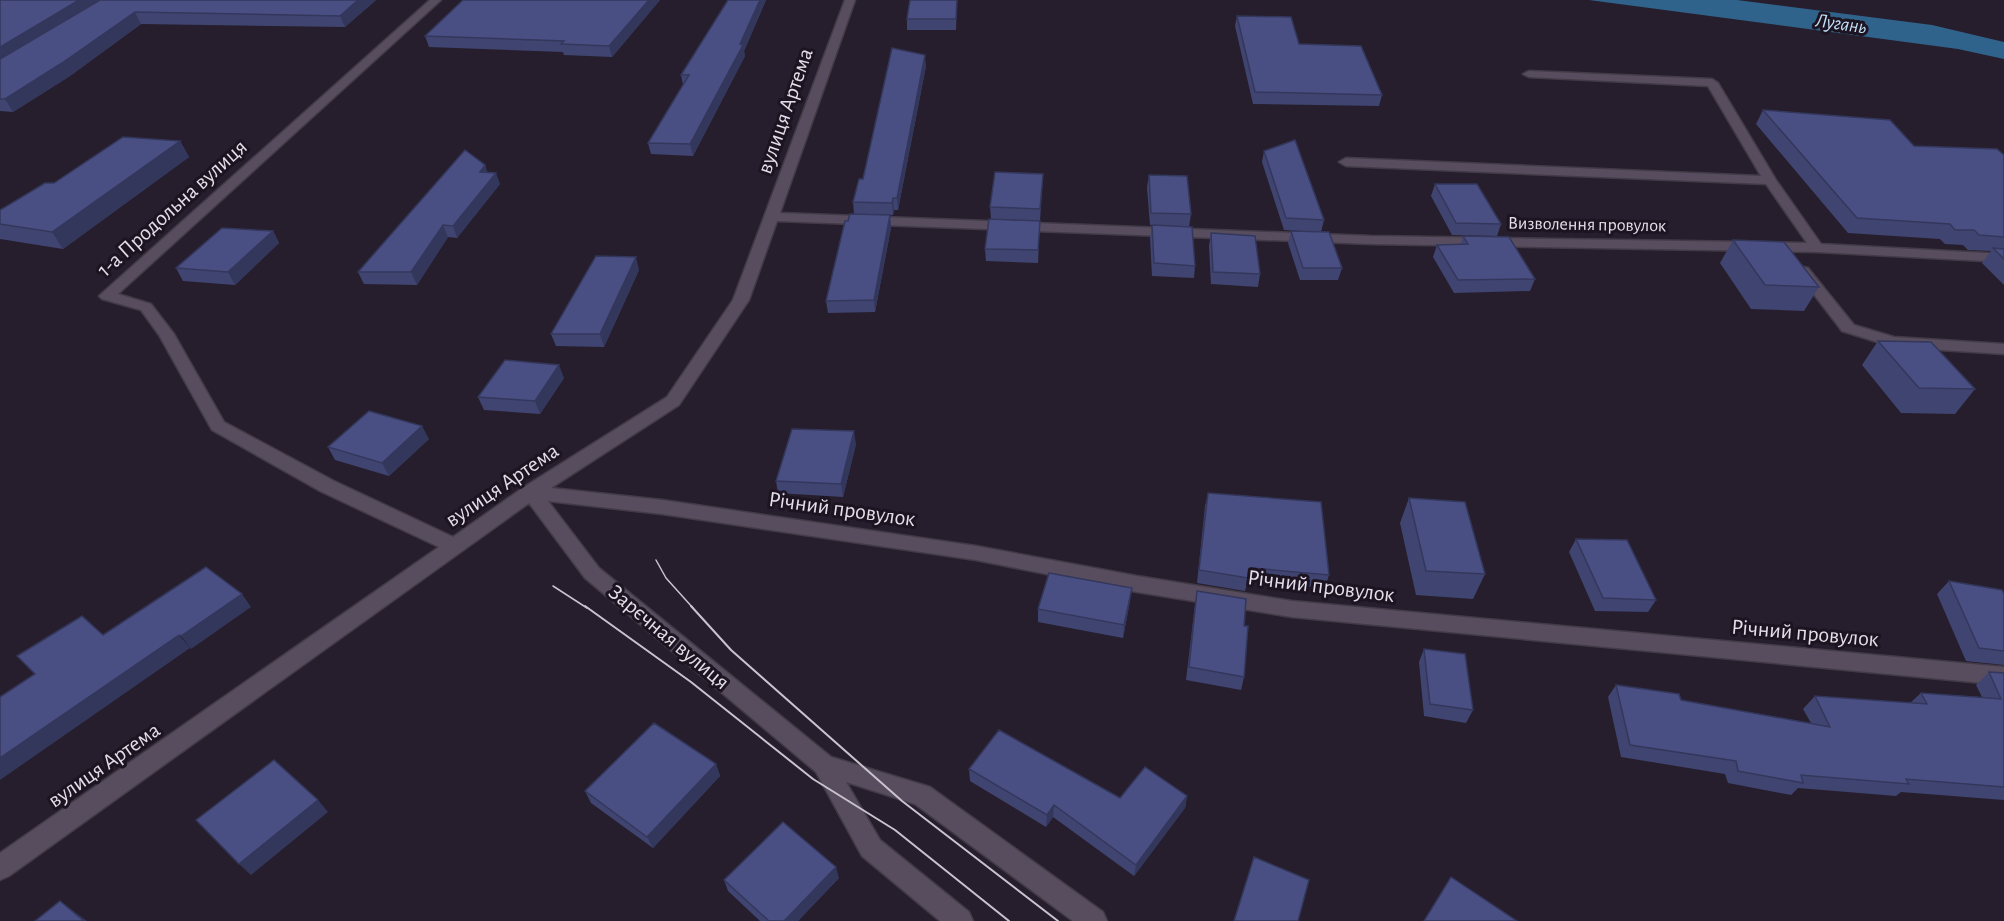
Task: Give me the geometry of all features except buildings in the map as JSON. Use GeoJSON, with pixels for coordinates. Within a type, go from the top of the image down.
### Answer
{"type":"FeatureCollection","features":[{"type":"Feature","properties":{"kind":"street","name":"1-а Продольна вулиця"},"geometry":{"type":"LineString","coordinates":[[436,0],[107,296],[146,307],[166,334],[218,426],[327,486],[455,546]]}},
{"type":"Feature","properties":{"kind":"street","name":"вулиця Артема"},"geometry":{"type":"LineString","coordinates":[[0,868],[531,492],[673,401],[741,300],[850,0]]}},
{"type":"Feature","properties":{"kind":"street"},"geometry":{"type":"LineString","coordinates":[[1529,74],[1712,83],[1770,180],[1817,248]]}},
{"type":"Feature","properties":{"kind":"street"},"geometry":{"type":"LineString","coordinates":[[1346,162],[1770,180]]}},
{"type":"Feature","properties":{"kind":"street","name":"Визволення провулок"},"geometry":{"type":"LineString","coordinates":[[773,217],[1371,240],[1817,248],[2004,258]]}},
{"type":"Feature","properties":{"kind":"street"},"geometry":{"type":"LineString","coordinates":[[1785,249],[1848,328],[1893,342],[2004,348]]}},
{"type":"Feature","properties":{"kind":"street","name":"Річний провулок"},"geometry":{"type":"LineString","coordinates":[[531,492],[662,507],[965,552],[1137,584],[1292,609],[2004,676]]}},
{"type":"Feature","properties":{"kind":"street","name":"Зарєчная вулиця"},"geometry":{"type":"LineString","coordinates":[[531,492],[592,573],[824,765],[871,848],[960,921]]}},
{"type":"Feature","properties":{"kind":"street","name":"Зарєчная вулиця"},"geometry":{"type":"LineString","coordinates":[[824,765],[922,795],[1094,921]]}},
{"type":"Feature","properties":{"kind":"water","name":"Лугань"},"geometry":{"type":"Polygon","coordinates":[[[1589,0],[1737,0],[1932,25],[2004,42],[2004,59],[1958,49],[1589,0]]]}},
{"type":"Feature","properties":{"kind":"tram line"},"geometry":{"type":"LineString","coordinates":[[656,560],[666,578],[693,608]]}},
{"type":"Feature","properties":{"kind":"tram line"},"geometry":{"type":"LineString","coordinates":[[553,586],[587,608]]}},
{"type":"Feature","properties":{"kind":"tram line"},"geometry":{"type":"LineString","coordinates":[[585,606],[691,682],[813,779],[895,830],[1009,921]]}},
{"type":"Feature","properties":{"kind":"tram line"},"geometry":{"type":"LineString","coordinates":[[691,606],[731,650],[902,801],[1058,921]]}}]}
